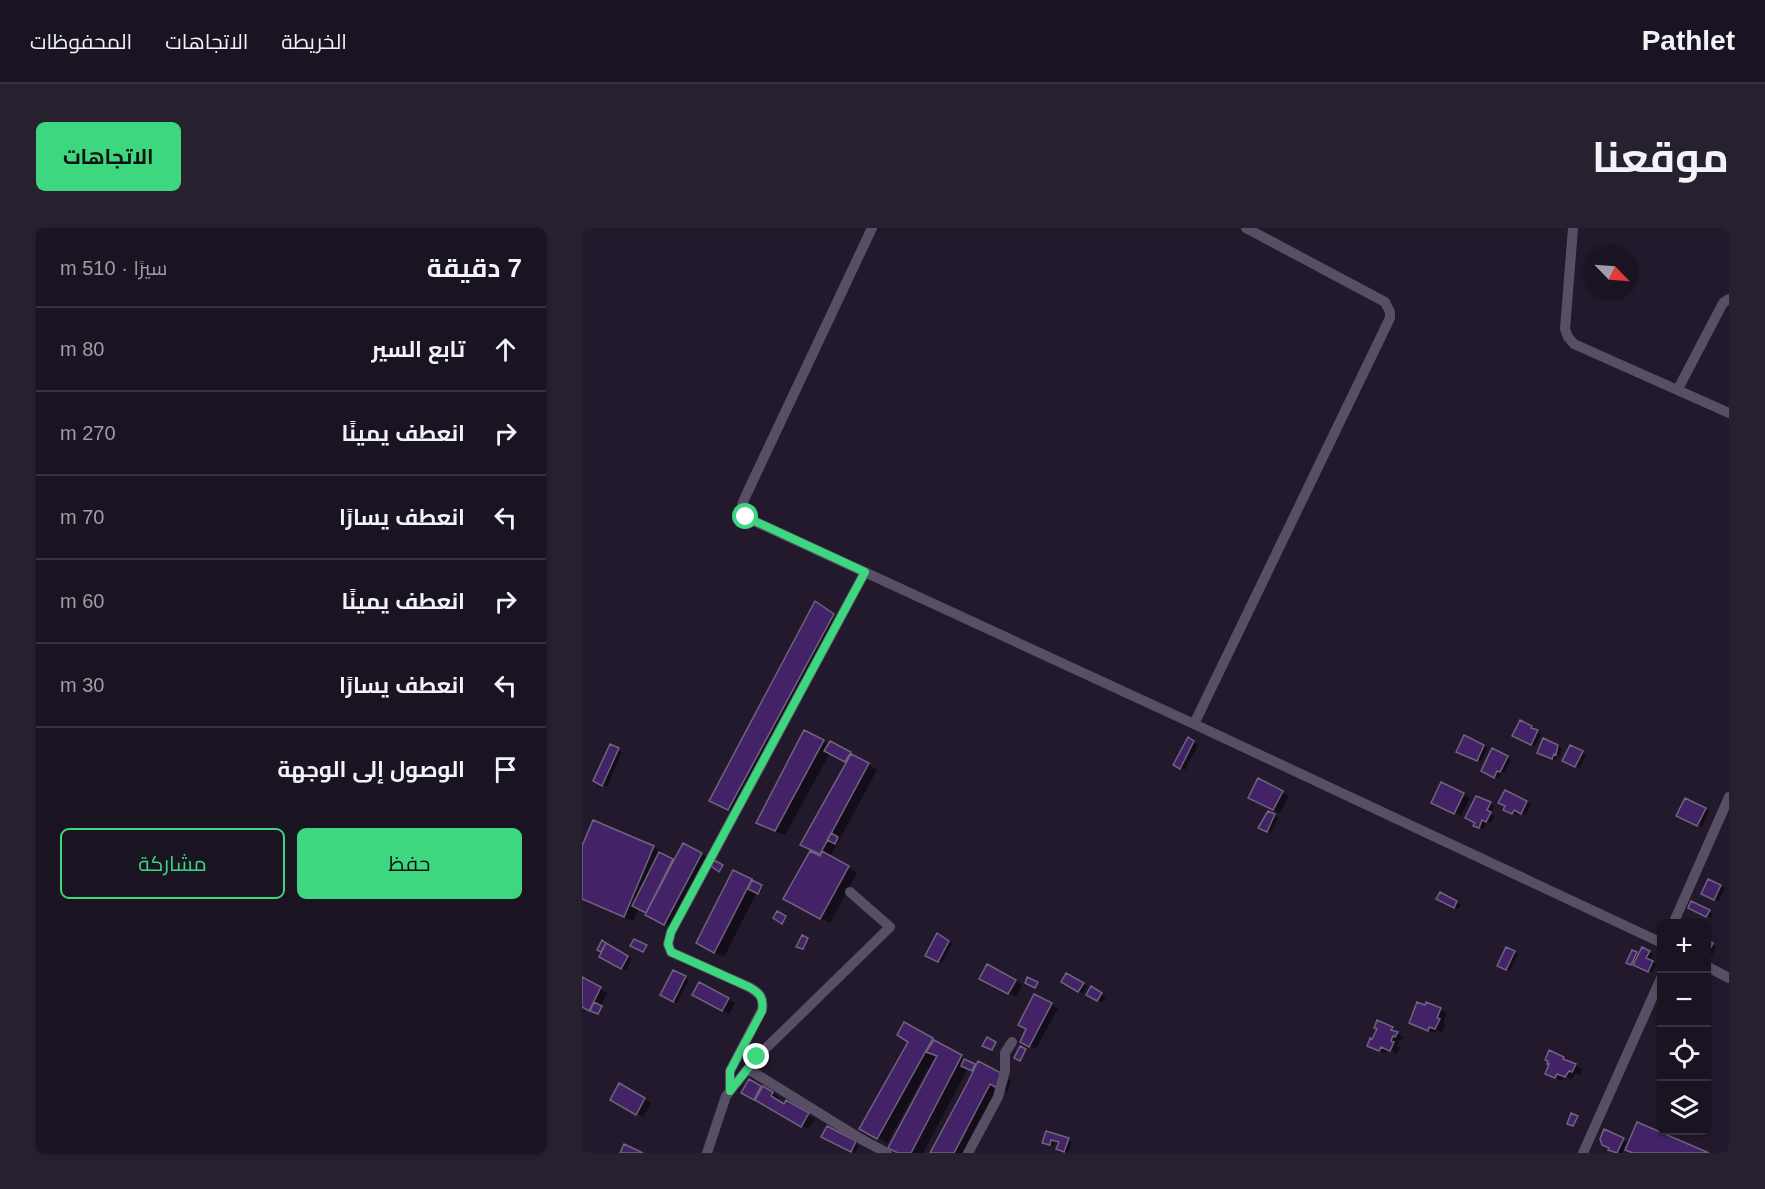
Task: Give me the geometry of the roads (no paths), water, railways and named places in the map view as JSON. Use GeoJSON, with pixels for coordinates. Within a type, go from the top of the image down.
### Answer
{"type":"FeatureCollection","features":[{"type":"Feature","properties":{"kind":"street"},"geometry":{"type":"LineString","coordinates":[[872,228],[742,507],[743,515],[1657,941]]}},
{"type":"Feature","properties":{"kind":"street"},"geometry":{"type":"LineString","coordinates":[[1194,724],[1390,318],[1385,302],[1246,228]]}},
{"type":"Feature","properties":{"kind":"street"},"geometry":{"type":"LineString","coordinates":[[1573,228],[1565,329],[1568,337],[1574,344],[1729,413]]}},
{"type":"Feature","properties":{"kind":"street"},"geometry":{"type":"LineString","coordinates":[[1677,389],[1723,303],[1729,299]]}},
{"type":"Feature","properties":{"kind":"street"},"geometry":{"type":"LineString","coordinates":[[730,1091],[730,1071],[762,1011],[763,1001],[758,992],[749,987],[671,952],[668,944],[671,932],[865,572]]}},
{"type":"Feature","properties":{"kind":"street"},"geometry":{"type":"LineString","coordinates":[[1675,919],[1729,798]]}},
{"type":"Feature","properties":{"kind":"street"},"geometry":{"type":"LineString","coordinates":[[706,1153],[726,1096],[757,1057],[890,927],[850,892]]}},
{"type":"Feature","properties":{"kind":"street"},"geometry":{"type":"LineString","coordinates":[[1711,968],[1729,978]]}},
{"type":"Feature","properties":{"kind":"street"},"geometry":{"type":"LineString","coordinates":[[1584,1153],[1657,987]]}},
{"type":"Feature","properties":{"kind":"street"},"geometry":{"type":"LineString","coordinates":[[968,1153],[998,1097],[1005,1071],[1005,1053],[1012,1042]]}},
{"type":"Feature","properties":{"kind":"street"},"geometry":{"type":"LineString","coordinates":[[748,1069],[887,1153]]}}]}
